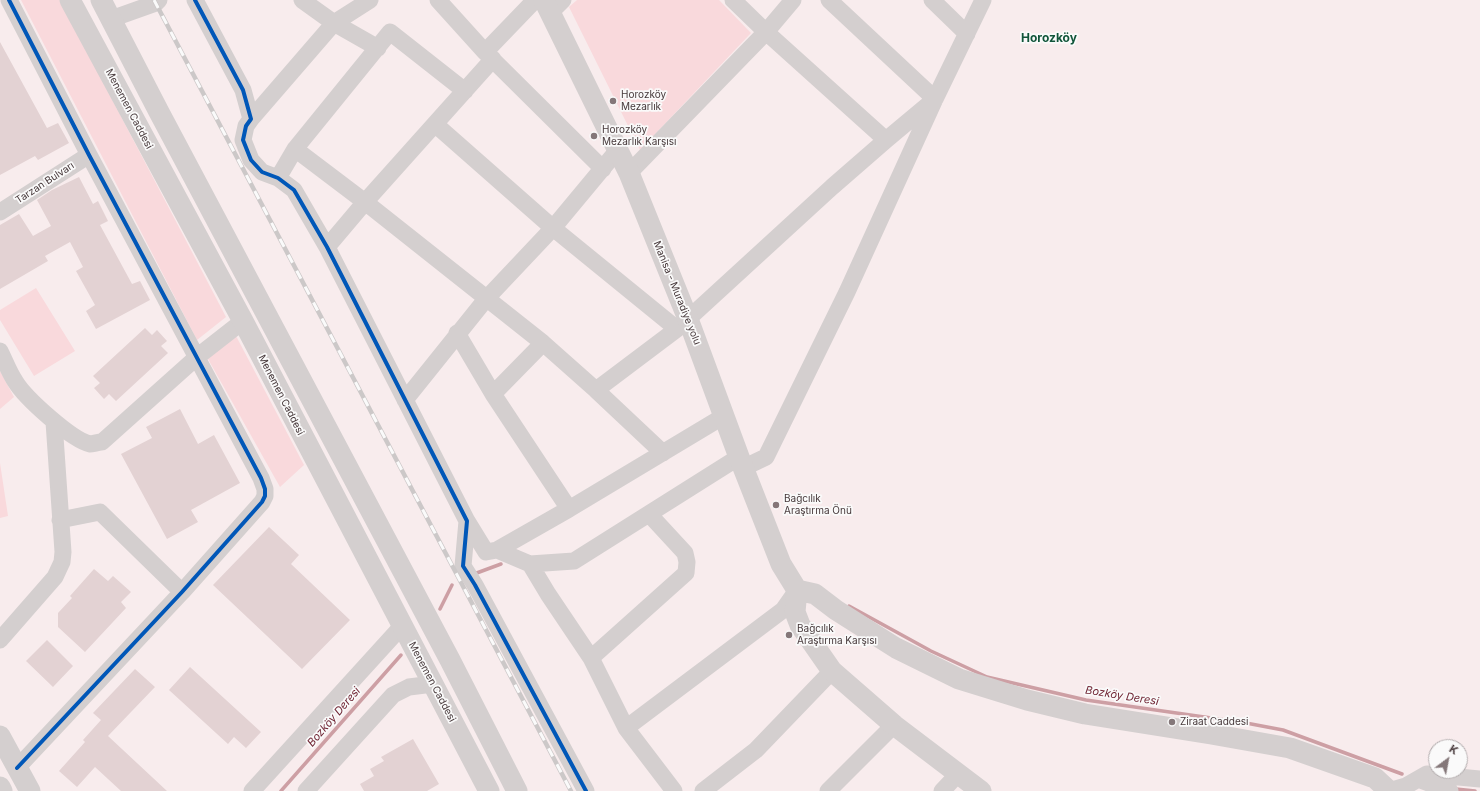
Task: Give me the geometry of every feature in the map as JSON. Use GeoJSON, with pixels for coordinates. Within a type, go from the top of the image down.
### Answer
{"type":"FeatureCollection","features":[{"type":"Feature","properties":{"kind":"main road","name":"Menemen Caddesi"},"geometry":{"type":"LineString","coordinates":[[70,0],[243,321],[489,791]]}},
{"type":"Feature","properties":{"kind":"main road"},"geometry":{"type":"LineString","coordinates":[[84,0],[93,10],[111,19]]}},
{"type":"Feature","properties":{"kind":"main road"},"geometry":{"type":"LineString","coordinates":[[101,0],[162,119],[447,653],[517,791]]}},
{"type":"Feature","properties":{"kind":"main road","name":"Manisa - Muradiye yolu"},"geometry":{"type":"LineString","coordinates":[[548,3],[628,173],[683,324],[724,416],[781,564],[797,590]]}},
{"type":"Feature","properties":{"kind":"main road"},"geometry":{"type":"LineString","coordinates":[[981,791],[894,725],[832,671],[800,624],[795,612],[797,590],[815,594],[836,610],[896,648],[959,679],[1027,700],[1085,714],[1290,748],[1375,778],[1389,791]]}},
{"type":"Feature","properties":{"kind":"main road"},"geometry":{"type":"LineString","coordinates":[[0,736],[30,791]]}},
{"type":"Feature","properties":{"kind":"street"},"geometry":{"type":"LineString","coordinates":[[9,0],[89,155],[261,478],[265,489],[265,496],[262,502],[182,592],[17,768]]}},
{"type":"Feature","properties":{"kind":"street"},"geometry":{"type":"LineString","coordinates":[[111,19],[156,3],[159,0]]}},
{"type":"Feature","properties":{"kind":"street"},"geometry":{"type":"LineString","coordinates":[[195,0],[242,90],[251,120]]}},
{"type":"Feature","properties":{"kind":"street"},"geometry":{"type":"LineString","coordinates":[[302,0],[334,23],[378,48]]}},
{"type":"Feature","properties":{"kind":"street"},"geometry":{"type":"LineString","coordinates":[[370,0],[334,23],[246,126],[243,140],[251,160],[262,172],[278,178],[294,190],[327,247],[467,521],[492,551],[530,564],[574,561],[649,514],[741,462],[766,457],[847,292],[982,0]]}},
{"type":"Feature","properties":{"kind":"street"},"geometry":{"type":"LineString","coordinates":[[438,0],[489,56],[602,169]]}},
{"type":"Feature","properties":{"kind":"street"},"geometry":{"type":"LineString","coordinates":[[733,0],[766,32],[886,140]]}},
{"type":"Feature","properties":{"kind":"street"},"geometry":{"type":"LineString","coordinates":[[628,173],[766,32],[793,0]]}},
{"type":"Feature","properties":{"kind":"street"},"geometry":{"type":"LineString","coordinates":[[829,0],[935,99]]}},
{"type":"Feature","properties":{"kind":"street"},"geometry":{"type":"LineString","coordinates":[[932,0],[967,34]]}},
{"type":"Feature","properties":{"kind":"street"},"geometry":{"type":"LineString","coordinates":[[327,247],[365,202],[436,125],[465,91],[489,56],[548,3]]}},
{"type":"Feature","properties":{"kind":"street"},"geometry":{"type":"LineString","coordinates":[[278,178],[295,149],[390,32],[465,91]]}},
{"type":"Feature","properties":{"kind":"street"},"geometry":{"type":"LineString","coordinates":[[596,390],[683,324],[886,140],[935,99]]}},
{"type":"Feature","properties":{"kind":"street"},"geometry":{"type":"LineString","coordinates":[[436,125],[553,228],[683,324]]}},
{"type":"Feature","properties":{"kind":"street"},"geometry":{"type":"LineString","coordinates":[[295,149],[365,202],[543,343],[663,453]]}},
{"type":"Feature","properties":{"kind":"street"},"geometry":{"type":"LineString","coordinates":[[405,400],[457,333],[486,299],[553,228],[617,150]]}},
{"type":"Feature","properties":{"kind":"street","name":"Tarzan Bulvarı"},"geometry":{"type":"LineString","coordinates":[[0,212],[89,155]]}},
{"type":"Feature","properties":{"kind":"street"},"geometry":{"type":"LineString","coordinates":[[0,351],[15,382],[31,401],[54,422],[82,441],[91,444],[102,442],[196,357],[243,321]]}},
{"type":"Feature","properties":{"kind":"street"},"geometry":{"type":"LineString","coordinates":[[457,333],[493,394],[569,509]]}},
{"type":"Feature","properties":{"kind":"street"},"geometry":{"type":"LineString","coordinates":[[493,394],[543,343]]}},
{"type":"Feature","properties":{"kind":"street"},"geometry":{"type":"LineString","coordinates":[[463,566],[569,509],[724,416]]}},
{"type":"Feature","properties":{"kind":"street"},"geometry":{"type":"LineString","coordinates":[[0,640],[55,577],[62,562],[63,552],[54,422]]}},
{"type":"Feature","properties":{"kind":"street"},"geometry":{"type":"LineString","coordinates":[[60,520],[100,512],[182,592]]}},
{"type":"Feature","properties":{"kind":"street"},"geometry":{"type":"LineString","coordinates":[[591,658],[686,573],[687,562],[685,553],[649,514]]}},
{"type":"Feature","properties":{"kind":"street"},"geometry":{"type":"LineString","coordinates":[[467,521],[463,566],[475,585],[586,791]]}},
{"type":"Feature","properties":{"kind":"street"},"geometry":{"type":"LineString","coordinates":[[530,564],[548,594],[591,658],[626,728],[674,791]]}},
{"type":"Feature","properties":{"kind":"street"},"geometry":{"type":"LineString","coordinates":[[626,728],[783,610],[797,590]]}},
{"type":"Feature","properties":{"kind":"street"},"geometry":{"type":"LineString","coordinates":[[252,791],[402,626]]}},
{"type":"Feature","properties":{"kind":"street"},"geometry":{"type":"LineString","coordinates":[[704,791],[756,750],[832,671]]}},
{"type":"Feature","properties":{"kind":"street"},"geometry":{"type":"LineString","coordinates":[[306,791],[393,695],[409,687],[432,684]]}},
{"type":"Feature","properties":{"kind":"street"},"geometry":{"type":"LineString","coordinates":[[828,791],[894,725]]}},
{"type":"Feature","properties":{"kind":"street"},"geometry":{"type":"LineString","coordinates":[[942,791],[958,774]]}},
{"type":"Feature","properties":{"kind":"street"},"geometry":{"type":"LineString","coordinates":[[1389,791],[1406,786],[1427,774],[1480,779]]}},
{"type":"Feature","properties":{"kind":"street"},"geometry":{"type":"LineString","coordinates":[[1418,778],[1450,791]]}},
{"type":"Feature","properties":{"kind":"shaded area"},"geometry":{"type":"Polygon","coordinates":[[[21,0],[60,0],[226,317],[197,340],[21,0]]]}},
{"type":"Feature","properties":{"kind":"shaded area"},"geometry":{"type":"Polygon","coordinates":[[[577,0],[719,0],[751,33],[640,150],[569,7],[577,0]]]}},
{"type":"Feature","properties":{"kind":"shaded area"},"geometry":{"type":"Polygon","coordinates":[[[36,288],[75,351],[34,376],[0,320],[0,310],[36,288]]]}},
{"type":"Feature","properties":{"kind":"shaded area"},"geometry":{"type":"Polygon","coordinates":[[[235,334],[304,465],[280,487],[208,359],[235,334]]]}},
{"type":"Feature","properties":{"kind":"shaded area"},"geometry":{"type":"Polygon","coordinates":[[[0,371],[14,397],[0,409],[0,371]]]}},
{"type":"Feature","properties":{"kind":"shaded area"},"geometry":{"type":"Polygon","coordinates":[[[0,463],[8,516],[0,518],[0,463]]]}},
{"type":"Feature","properties":{"kind":"building"},"geometry":{"type":"Polygon","coordinates":[[[0,42],[47,128],[58,123],[69,143],[38,160],[35,156],[0,175],[0,42]]]}},
{"type":"Feature","properties":{"kind":"building"},"geometry":{"type":"Polygon","coordinates":[[[79,177],[93,204],[98,201],[108,221],[100,225],[132,284],[140,281],[150,300],[96,329],[86,311],[95,305],[76,271],[83,267],[70,242],[45,256],[48,261],[0,289],[0,225],[19,214],[33,236],[51,226],[37,200],[52,190],[79,177]]]}},
{"type":"Feature","properties":{"kind":"building"},"geometry":{"type":"Polygon","coordinates":[[[145,328],[152,335],[157,330],[167,341],[161,346],[168,353],[116,401],[109,394],[104,399],[94,388],[100,383],[93,376],[145,328]]]}},
{"type":"Feature","properties":{"kind":"building"},"geometry":{"type":"Polygon","coordinates":[[[180,409],[198,444],[214,435],[240,483],[191,510],[198,522],[167,539],[121,454],[152,438],[146,427],[180,409]]]}},
{"type":"Feature","properties":{"kind":"building"},"geometry":{"type":"Polygon","coordinates":[[[269,527],[299,555],[291,564],[350,620],[302,669],[213,585],[269,527]]]}},
{"type":"Feature","properties":{"kind":"building"},"geometry":{"type":"Polygon","coordinates":[[[94,569],[108,581],[113,576],[131,592],[121,602],[126,608],[85,652],[58,627],[58,613],[72,598],[70,596],[94,569]]]}},
{"type":"Feature","properties":{"kind":"building"},"geometry":{"type":"Polygon","coordinates":[[[47,640],[73,666],[53,687],[26,661],[47,640]]]}},
{"type":"Feature","properties":{"kind":"building"},"geometry":{"type":"Polygon","coordinates":[[[190,667],[261,732],[246,748],[234,737],[228,744],[169,690],[190,667]]]}},
{"type":"Feature","properties":{"kind":"building"},"geometry":{"type":"Polygon","coordinates":[[[135,669],[155,687],[108,736],[167,791],[121,791],[95,767],[77,787],[59,771],[85,742],[83,740],[101,720],[93,713],[135,669]]]}},
{"type":"Feature","properties":{"kind":"building"},"geometry":{"type":"Polygon","coordinates":[[[413,739],[439,784],[427,791],[364,791],[360,784],[374,776],[370,769],[384,761],[381,757],[413,739]]]}},
{"type":"Feature","properties":{"kind":"waterway","name":"Bozköy Deresi"},"geometry":{"type":"LineString","coordinates":[[474,574],[501,564]]}},
{"type":"Feature","properties":{"kind":"waterway","name":"Bozköy Deresi"},"geometry":{"type":"LineString","coordinates":[[440,609],[452,585]]}},
{"type":"Feature","properties":{"kind":"waterway","name":"Bozköy Deresi"},"geometry":{"type":"LineString","coordinates":[[849,606],[931,651],[987,677],[1086,700],[1246,723],[1283,730],[1402,774]]}},
{"type":"Feature","properties":{"kind":"waterway","name":"Bozköy Deresi"},"geometry":{"type":"LineString","coordinates":[[281,791],[401,655]]}},
{"type":"Feature","properties":{"kind":"waterway","name":"Bozköy Deresi"},"geometry":{"type":"LineString","coordinates":[[1456,789],[1475,791]]}},
{"type":"Feature","properties":{"kind":"railway"},"geometry":{"type":"LineString","coordinates":[[154,0],[571,791]]}},
{"type":"Feature","properties":{"kind":"cycle path"},"geometry":{"type":"LineString","coordinates":[[9,0],[89,155],[261,478],[265,489],[265,496],[262,502],[182,592],[17,768]]}},
{"type":"Feature","properties":{"kind":"cycle path"},"geometry":{"type":"LineString","coordinates":[[195,0],[243,90],[251,119],[246,126],[243,140],[251,160],[262,172],[278,178],[294,190],[327,247],[467,521],[463,566],[475,585],[586,791]]}},
{"type":"Feature","properties":{"kind":"place","name":"Horozköy Mezarlık"},"geometry":{"type":"Point","coordinates":[613,101]}},
{"type":"Feature","properties":{"kind":"place","name":"Horozköy Mezarlık Karşısı"},"geometry":{"type":"Point","coordinates":[594,136]}},
{"type":"Feature","properties":{"kind":"place","name":"Bağcılık Araştırma Önü"},"geometry":{"type":"Point","coordinates":[776,505]}},
{"type":"Feature","properties":{"kind":"place","name":"Bağcılık Araştırma Karşısı"},"geometry":{"type":"Point","coordinates":[789,635]}},
{"type":"Feature","properties":{"kind":"place","name":"Ziraat Caddesi"},"geometry":{"type":"Point","coordinates":[1172,722]}},
{"type":"Feature","properties":{"kind":"district","name":"Horozköy"},"geometry":{"type":"Point","coordinates":[1049,38]}}]}
